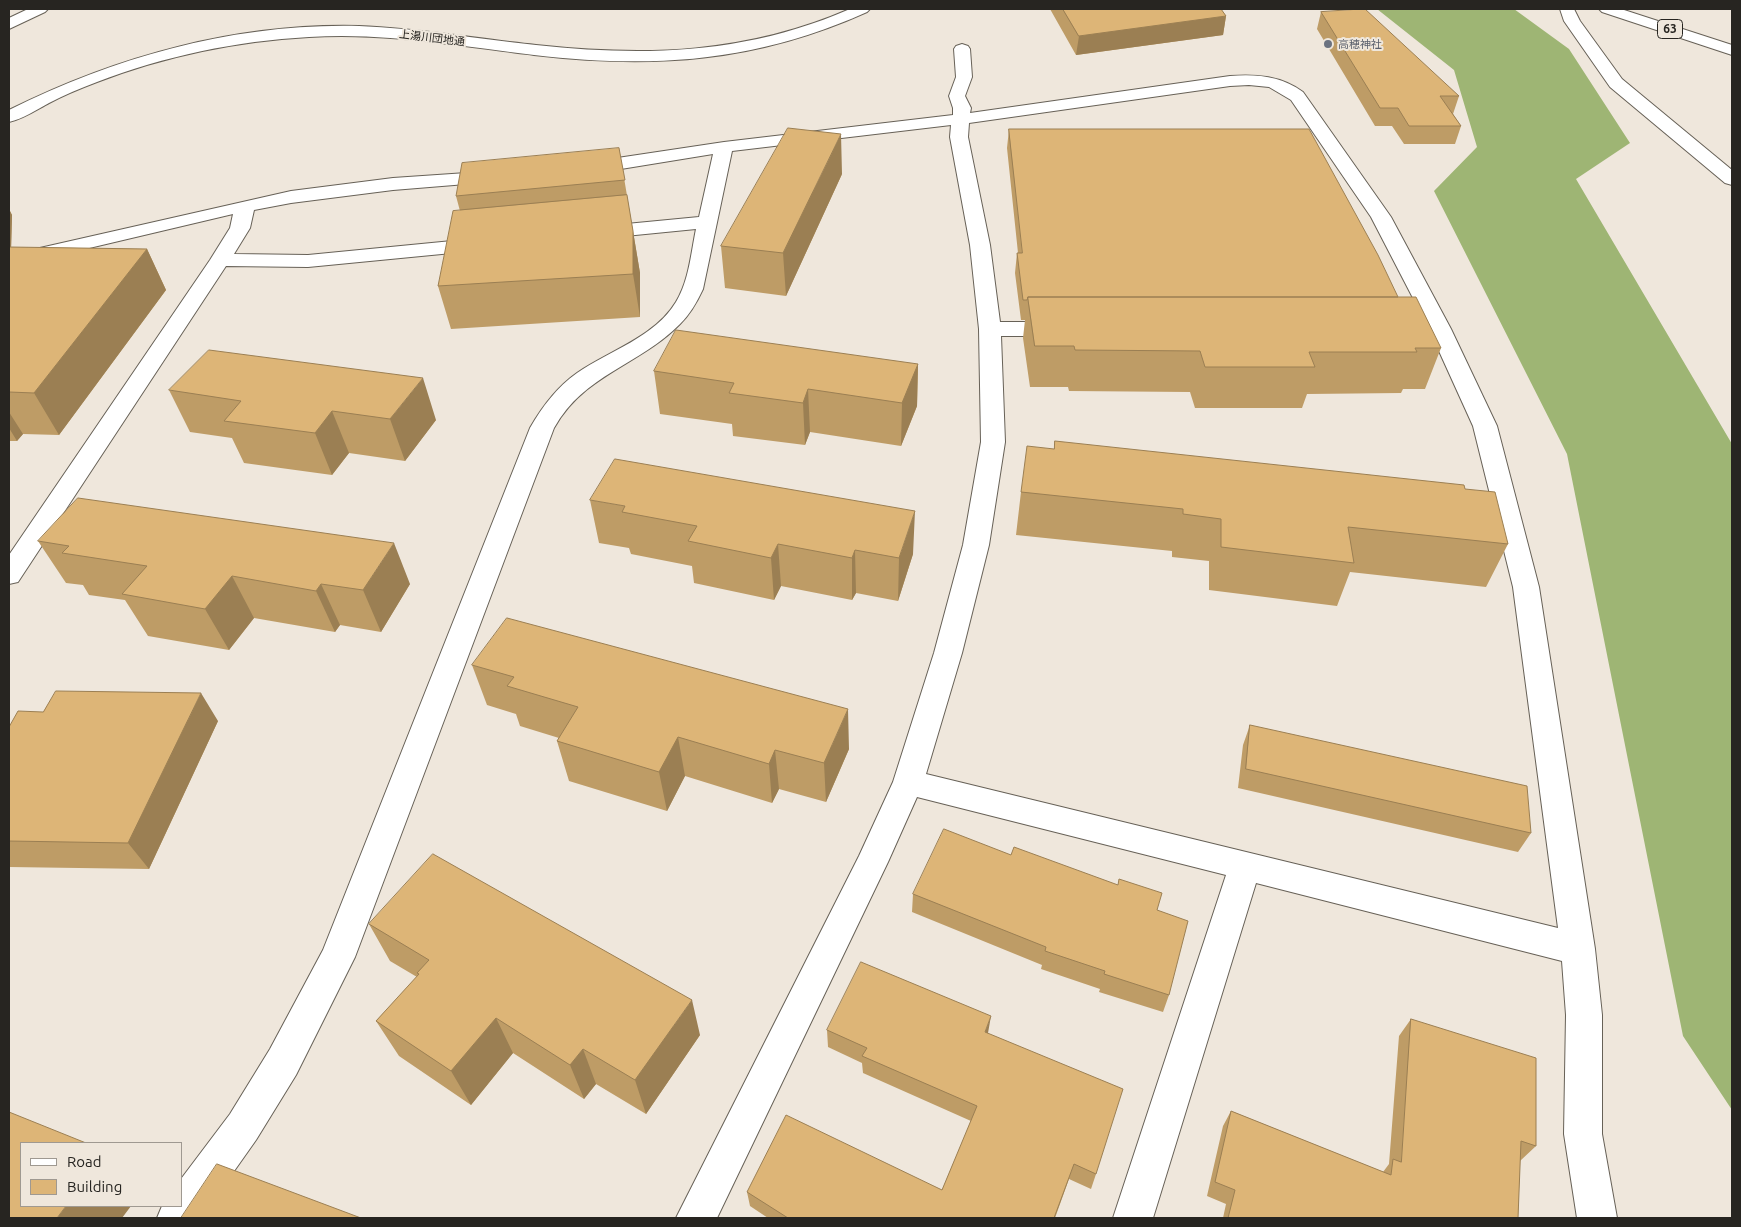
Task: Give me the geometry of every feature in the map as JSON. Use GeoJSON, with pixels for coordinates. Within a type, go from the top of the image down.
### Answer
{"type":"FeatureCollection","features":[{"type":"Feature","properties":{"kind":"street"},"geometry":{"type":"LineString","coordinates":[[9,24],[40,9]]}},
{"type":"Feature","properties":{"kind":"street","name":"上湯川団地通"},"geometry":{"type":"LineString","coordinates":[[9,117],[64,89],[129,65],[190,49],[279,35],[319,32],[380,32],[581,55],[650,57],[725,50],[772,41],[820,27],[862,9]]}},
{"type":"Feature","properties":{"kind":"street"},"geometry":{"type":"LineString","coordinates":[[1567,9],[1572,21],[1616,82],[1635,100],[1732,179]]}},
{"type":"Feature","properties":{"kind":"street","name":"63"},"geometry":{"type":"LineString","coordinates":[[1607,9],[1732,50]]}},
{"type":"Feature","properties":{"kind":"street"},"geometry":{"type":"LineString","coordinates":[[696,1218],[872,862],[908,782],[948,653],[976,545],[993,442],[990,329],[980,245],[959,136],[962,108],[957,96],[964,77],[962,49]]}},
{"type":"Feature","properties":{"kind":"street"},"geometry":{"type":"LineString","coordinates":[[559,173],[724,147],[962,119],[1230,81],[1261,80],[1282,86],[1297,96],[1381,218],[1430,329],[1485,426],[1526,587],[1578,949],[1584,1015],[1583,1134],[1597,1218]]}},
{"type":"Feature","properties":{"kind":"street"},"geometry":{"type":"LineString","coordinates":[[177,1218],[243,1127],[283,1062],[338,957],[550,413],[585,378],[653,337],[676,317],[688,300],[693,289],[724,147]]}},
{"type":"Feature","properties":{"kind":"street"},"geometry":{"type":"LineString","coordinates":[[9,261],[291,197],[393,184],[519,176]]}},
{"type":"Feature","properties":{"kind":"street"},"geometry":{"type":"LineString","coordinates":[[9,575],[220,260],[240,228],[245,206]]}},
{"type":"Feature","properties":{"kind":"street"},"geometry":{"type":"LineString","coordinates":[[580,234],[707,222]]}},
{"type":"Feature","properties":{"kind":"street"},"geometry":{"type":"LineString","coordinates":[[220,260],[308,261],[502,242]]}},
{"type":"Feature","properties":{"kind":"street"},"geometry":{"type":"LineString","coordinates":[[990,329],[1078,329]]}},
{"type":"Feature","properties":{"kind":"street"},"geometry":{"type":"LineString","coordinates":[[908,782],[1578,949]]}},
{"type":"Feature","properties":{"kind":"street"},"geometry":{"type":"LineString","coordinates":[[1133,1218],[1245,867]]}},
{"type":"Feature","properties":{"kind":"green space"},"geometry":{"type":"Polygon","coordinates":[[[1377,9],[1514,9],[1569,49],[1630,143],[1576,179],[1732,444],[1732,1110],[1683,1036],[1567,454],[1434,191],[1477,147],[1454,70],[1377,9]]]}},
{"type":"Feature","properties":{"kind":"building"},"geometry":{"type":"Polygon","coordinates":[[[1063,9],[1221,9],[1226,16],[1079,36],[1063,9]]]}},
{"type":"Feature","properties":{"kind":"building"},"geometry":{"type":"Polygon","coordinates":[[[1365,9],[1459,96],[1440,96],[1461,126],[1409,126],[1398,108],[1380,108],[1321,12],[1365,9]]]}},
{"type":"Feature","properties":{"kind":"building"},"geometry":{"type":"Polygon","coordinates":[[[788,128],[841,134],[783,253],[721,246],[788,128]]]}},
{"type":"Feature","properties":{"kind":"building"},"geometry":{"type":"Polygon","coordinates":[[[1009,129],[1309,129],[1378,255],[1398,297],[1028,297],[1027,300],[1023,300],[1017,253],[1022,253],[1009,129]]]}},
{"type":"Feature","properties":{"kind":"building"},"geometry":{"type":"Polygon","coordinates":[[[619,148],[625,180],[456,196],[462,163],[619,148]]]}},
{"type":"Feature","properties":{"kind":"building"},"geometry":{"type":"Polygon","coordinates":[[[627,195],[633,231],[633,274],[438,286],[453,211],[627,195]]]}},
{"type":"Feature","properties":{"kind":"building"},"geometry":{"type":"Polygon","coordinates":[[[9,247],[147,249],[34,393],[9,392],[9,247]]]}},
{"type":"Feature","properties":{"kind":"building"},"geometry":{"type":"Polygon","coordinates":[[[1028,297],[1416,297],[1441,348],[1415,348],[1417,352],[1309,352],[1315,367],[1205,367],[1200,351],[1075,350],[1074,346],[1035,346],[1028,297]]]}},
{"type":"Feature","properties":{"kind":"building"},"geometry":{"type":"Polygon","coordinates":[[[676,330],[918,364],[902,403],[808,389],[803,403],[729,393],[734,383],[654,371],[676,330]]]}},
{"type":"Feature","properties":{"kind":"building"},"geometry":{"type":"Polygon","coordinates":[[[209,350],[423,378],[390,419],[332,411],[315,433],[224,421],[241,401],[169,390],[209,350]]]}},
{"type":"Feature","properties":{"kind":"building"},"geometry":{"type":"Polygon","coordinates":[[[1055,441],[1464,485],[1465,489],[1495,492],[1508,544],[1348,527],[1354,563],[1221,547],[1221,519],[1183,514],[1183,509],[1021,492],[1027,446],[1054,449],[1055,441]]]}},
{"type":"Feature","properties":{"kind":"building"},"geometry":{"type":"Polygon","coordinates":[[[615,459],[915,511],[899,558],[855,550],[852,558],[778,544],[771,558],[688,541],[697,526],[622,512],[625,506],[590,500],[615,459]]]}},
{"type":"Feature","properties":{"kind":"building"},"geometry":{"type":"Polygon","coordinates":[[[78,498],[394,543],[363,590],[321,584],[316,591],[232,576],[205,609],[122,594],[147,566],[62,553],[69,546],[38,541],[78,498]]]}},
{"type":"Feature","properties":{"kind":"building"},"geometry":{"type":"Polygon","coordinates":[[[507,618],[848,709],[824,763],[775,750],[769,764],[678,737],[659,772],[557,741],[578,707],[507,686],[514,677],[472,665],[507,618]]]}},
{"type":"Feature","properties":{"kind":"building"},"geometry":{"type":"Polygon","coordinates":[[[56,691],[201,693],[128,843],[9,841],[9,727],[18,711],[43,712],[56,691]]]}},
{"type":"Feature","properties":{"kind":"building"},"geometry":{"type":"Polygon","coordinates":[[[1250,725],[1527,786],[1531,833],[1246,769],[1250,725]]]}},
{"type":"Feature","properties":{"kind":"building"},"geometry":{"type":"Polygon","coordinates":[[[944,829],[1011,855],[1014,847],[1118,885],[1119,879],[1162,893],[1157,910],[1188,921],[1169,995],[1104,974],[1105,971],[1045,951],[1046,947],[913,894],[944,829]]]}},
{"type":"Feature","properties":{"kind":"building"},"geometry":{"type":"Polygon","coordinates":[[[433,854],[692,1000],[635,1080],[583,1049],[570,1065],[496,1018],[451,1071],[376,1021],[419,974],[417,973],[429,960],[369,924],[433,854]]]}},
{"type":"Feature","properties":{"kind":"building"},"geometry":{"type":"Polygon","coordinates":[[[861,962],[991,1016],[985,1032],[1123,1089],[1096,1174],[1074,1164],[1054,1218],[788,1218],[747,1192],[786,1115],[942,1190],[977,1106],[862,1056],[867,1048],[827,1030],[861,962]]]}},
{"type":"Feature","properties":{"kind":"building"},"geometry":{"type":"Polygon","coordinates":[[[1411,1019],[1536,1058],[1536,1146],[1521,1141],[1518,1218],[1228,1218],[1235,1190],[1215,1182],[1231,1111],[1391,1175],[1393,1159],[1401,1162],[1411,1019]]]}},
{"type":"Feature","properties":{"kind":"building"},"geometry":{"type":"Polygon","coordinates":[[[9,1112],[84,1142],[20,1142],[20,1207],[65,1207],[57,1218],[9,1218],[9,1112]]]}},
{"type":"Feature","properties":{"kind":"building"},"geometry":{"type":"Polygon","coordinates":[[[217,1164],[361,1218],[181,1218],[217,1164]]]}},
{"type":"Feature","properties":{"kind":"place","name":"高穂神社"},"geometry":{"type":"Point","coordinates":[1328,44]}}]}
